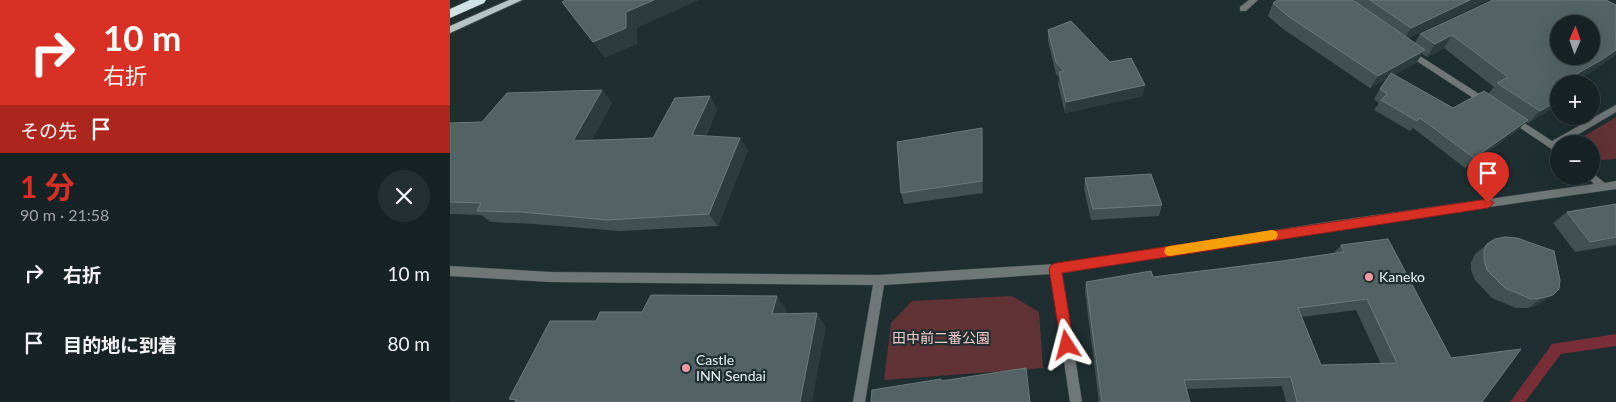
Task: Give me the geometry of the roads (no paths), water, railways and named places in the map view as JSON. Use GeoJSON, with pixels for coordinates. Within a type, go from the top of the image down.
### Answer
{"type":"FeatureCollection","features":[{"type":"Feature","properties":{"kind":"highway"},"geometry":{"type":"LineString","coordinates":[[450,14],[480,0]]}},
{"type":"Feature","properties":{"kind":"main road"},"geometry":{"type":"LineString","coordinates":[[450,30],[517,0]]}},
{"type":"Feature","properties":{"kind":"street"},"geometry":{"type":"LineString","coordinates":[[1243,9],[1254,0]]}},
{"type":"Feature","properties":{"kind":"street"},"geometry":{"type":"LineString","coordinates":[[1410,43],[1402,47],[1494,107]]}},
{"type":"Feature","properties":{"kind":"street"},"geometry":{"type":"LineString","coordinates":[[1575,135],[1616,108]]}},
{"type":"Feature","properties":{"kind":"street"},"geometry":{"type":"LineString","coordinates":[[1502,112],[1550,145]]}},
{"type":"Feature","properties":{"kind":"street"},"geometry":{"type":"LineString","coordinates":[[1600,184],[1604,187]]}},
{"type":"Feature","properties":{"kind":"street"},"geometry":{"type":"LineString","coordinates":[[450,271],[550,277],[879,280],[1056,269],[1334,225],[1616,185]]}},
{"type":"Feature","properties":{"kind":"street"},"geometry":{"type":"LineString","coordinates":[[1056,269],[1076,402]]}},
{"type":"Feature","properties":{"kind":"street"},"geometry":{"type":"LineString","coordinates":[[859,402],[879,280]]}},
{"type":"Feature","properties":{"kind":"waterway"},"geometry":{"type":"LineString","coordinates":[[1517,402],[1557,348],[1616,340]]}},
{"type":"Feature","properties":{"kind":"place","name":"Kaneko"},"geometry":{"type":"Point","coordinates":[1369,277]}},
{"type":"Feature","properties":{"kind":"place","name":"Castle INN Sendai"},"geometry":{"type":"Point","coordinates":[686,368]}},
{"type":"Feature","properties":{"kind":"park label","name":"田中前二番公園"},"geometry":{"type":"Point","coordinates":[941,338]}}]}
